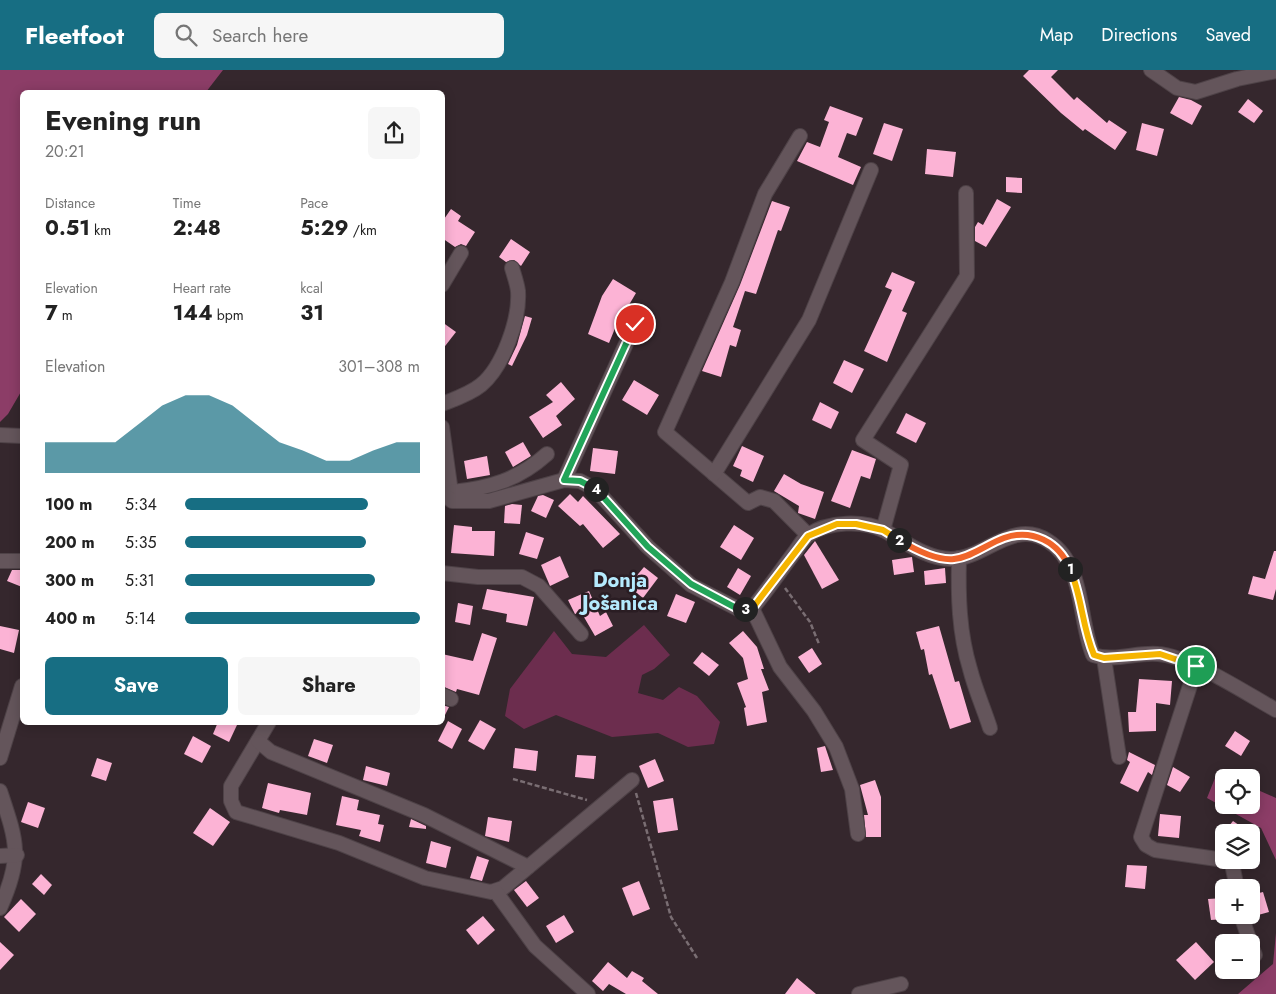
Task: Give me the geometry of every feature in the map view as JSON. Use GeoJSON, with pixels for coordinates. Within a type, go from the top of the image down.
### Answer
{"type":"FeatureCollection","features":[{"type":"Feature","properties":{"kind":"street"},"geometry":{"type":"LineString","coordinates":[[1151,70],[1177,88],[1196,92],[1237,79],[1276,71]]}},
{"type":"Feature","properties":{"kind":"street"},"geometry":{"type":"LineString","coordinates":[[800,136],[765,194],[732,282],[665,432],[748,503],[760,497],[774,501],[808,536]]}},
{"type":"Feature","properties":{"kind":"street"},"geometry":{"type":"LineString","coordinates":[[714,474],[809,320],[871,170]]}},
{"type":"Feature","properties":{"kind":"street"},"geometry":{"type":"LineString","coordinates":[[883,530],[901,465],[863,440],[967,276],[966,193]]}},
{"type":"Feature","properties":{"kind":"street"},"geometry":{"type":"LineString","coordinates":[[445,280],[462,253]]}},
{"type":"Feature","properties":{"kind":"street"},"geometry":{"type":"LineString","coordinates":[[445,403],[481,385],[496,368],[510,336],[518,309],[518,289],[512,268]]}},
{"type":"Feature","properties":{"kind":"street"},"geometry":{"type":"LineString","coordinates":[[564,480],[635,324]]}},
{"type":"Feature","properties":{"kind":"street"},"geometry":{"type":"LineString","coordinates":[[0,435],[20,436]]}},
{"type":"Feature","properties":{"kind":"street"},"geometry":{"type":"LineString","coordinates":[[449,495],[490,486],[516,477],[529,470],[547,454]]}},
{"type":"Feature","properties":{"kind":"street"},"geometry":{"type":"LineString","coordinates":[[445,456],[449,495]]}},
{"type":"Feature","properties":{"kind":"street"},"geometry":{"type":"LineString","coordinates":[[449,495],[489,501],[564,480],[580,481],[596,489],[648,547],[691,584],[738,609],[756,602],[808,536],[837,524],[856,524],[883,530],[909,546],[938,558],[959,558],[1004,538],[1020,534],[1037,536],[1048,541],[1062,553],[1068,563],[1076,582],[1086,638],[1094,655],[1104,658],[1160,654],[1196,666],[1276,710]]}},
{"type":"Feature","properties":{"kind":"street"},"geometry":{"type":"LineString","coordinates":[[959,558],[958,600],[964,641],[970,669],[990,728]]}},
{"type":"Feature","properties":{"kind":"street"},"geometry":{"type":"LineString","coordinates":[[0,561],[20,561]]}},
{"type":"Feature","properties":{"kind":"street"},"geometry":{"type":"LineString","coordinates":[[445,573],[478,577],[522,577],[539,586],[581,634]]}},
{"type":"Feature","properties":{"kind":"street"},"geometry":{"type":"LineString","coordinates":[[756,602],[780,667],[814,711],[836,747],[852,789],[858,834]]}},
{"type":"Feature","properties":{"kind":"street"},"geometry":{"type":"LineString","coordinates":[[1104,658],[1119,757]]}},
{"type":"Feature","properties":{"kind":"street"},"geometry":{"type":"LineString","coordinates":[[1196,666],[1140,837],[1146,845],[1155,850],[1215,859]]}},
{"type":"Feature","properties":{"kind":"street"},"geometry":{"type":"LineString","coordinates":[[0,758],[20,693]]}},
{"type":"Feature","properties":{"kind":"street"},"geometry":{"type":"LineString","coordinates":[[267,725],[231,786],[231,801],[236,812],[339,843],[425,878],[496,892],[535,946],[588,994]]}},
{"type":"Feature","properties":{"kind":"street"},"geometry":{"type":"LineString","coordinates":[[258,741],[271,752],[424,815],[528,867]]}},
{"type":"Feature","properties":{"kind":"street"},"geometry":{"type":"LineString","coordinates":[[496,892],[632,780]]}},
{"type":"Feature","properties":{"kind":"street"},"geometry":{"type":"LineString","coordinates":[[0,790],[17,855],[15,870],[0,908]]}},
{"type":"Feature","properties":{"kind":"street"},"geometry":{"type":"LineString","coordinates":[[0,856],[17,855]]}},
{"type":"Feature","properties":{"kind":"street"},"geometry":{"type":"LineString","coordinates":[[859,994],[901,984]]}},
{"type":"Feature","properties":{"kind":"path"},"geometry":{"type":"LineString","coordinates":[[777,576],[810,622],[819,644]]}},
{"type":"Feature","properties":{"kind":"path"},"geometry":{"type":"LineString","coordinates":[[513,779],[603,804]]}},
{"type":"Feature","properties":{"kind":"path"},"geometry":{"type":"LineString","coordinates":[[632,780],[671,917],[696,958]]}},
{"type":"Feature","properties":{"kind":"shaded area"},"geometry":{"type":"Polygon","coordinates":[[[0,70],[223,70],[208,90],[20,90],[20,393],[8,414],[0,422],[0,70]]]}},
{"type":"Feature","properties":{"kind":"shaded area"},"geometry":{"type":"Polygon","coordinates":[[[644,625],[670,655],[654,669],[642,675],[638,693],[663,700],[679,687],[697,696],[720,722],[714,744],[688,747],[658,733],[612,737],[556,715],[524,729],[505,716],[510,689],[554,631],[572,654],[606,657],[644,625]]]}},
{"type":"Feature","properties":{"kind":"shaded area"},"geometry":{"type":"Polygon","coordinates":[[[1215,778],[1215,802],[1207,798],[1215,778]]]}},
{"type":"Feature","properties":{"kind":"shaded area"},"geometry":{"type":"Polygon","coordinates":[[[1260,791],[1276,798],[1276,860],[1260,824],[1254,824],[1236,814],[1260,814],[1260,791]]]}},
{"type":"Feature","properties":{"kind":"shaded area"},"geometry":{"type":"Polygon","coordinates":[[[1276,933],[1276,994],[1238,994],[1256,979],[1260,979],[1260,975],[1273,964],[1276,933]]]}},
{"type":"Feature","properties":{"kind":"building"},"geometry":{"type":"Polygon","coordinates":[[[1029,70],[1058,70],[1051,77],[1074,100],[1077,97],[1107,123],[1109,120],[1127,132],[1115,150],[1085,129],[1083,131],[1061,113],[1023,76],[1029,70]]]}},
{"type":"Feature","properties":{"kind":"building"},"geometry":{"type":"Polygon","coordinates":[[[1179,97],[1191,100],[1202,106],[1192,125],[1170,113],[1179,97]]]}},
{"type":"Feature","properties":{"kind":"building"},"geometry":{"type":"Polygon","coordinates":[[[1248,99],[1263,111],[1254,123],[1238,112],[1248,99]]]}},
{"type":"Feature","properties":{"kind":"building"},"geometry":{"type":"Polygon","coordinates":[[[830,106],[863,118],[856,136],[847,133],[838,157],[861,167],[853,185],[797,161],[807,142],[820,147],[829,122],[824,120],[830,106]]]}},
{"type":"Feature","properties":{"kind":"building"},"geometry":{"type":"Polygon","coordinates":[[[884,123],[903,129],[892,161],[873,154],[884,123]]]}},
{"type":"Feature","properties":{"kind":"building"},"geometry":{"type":"Polygon","coordinates":[[[1142,123],[1164,129],[1157,156],[1136,150],[1142,123]]]}},
{"type":"Feature","properties":{"kind":"building"},"geometry":{"type":"Polygon","coordinates":[[[927,149],[956,152],[953,177],[925,174],[927,149]]]}},
{"type":"Feature","properties":{"kind":"building"},"geometry":{"type":"Polygon","coordinates":[[[1006,177],[1022,178],[1022,193],[1006,192],[1006,177]]]}},
{"type":"Feature","properties":{"kind":"building"},"geometry":{"type":"Polygon","coordinates":[[[997,199],[1011,207],[986,247],[975,241],[975,227],[978,222],[983,225],[997,199]]]}},
{"type":"Feature","properties":{"kind":"building"},"geometry":{"type":"Polygon","coordinates":[[[772,201],[790,207],[781,231],[778,230],[756,294],[745,291],[733,327],[741,330],[736,347],[730,345],[721,377],[702,371],[740,285],[772,201]]]}},
{"type":"Feature","properties":{"kind":"building"},"geometry":{"type":"Polygon","coordinates":[[[451,209],[461,216],[458,221],[475,232],[466,246],[461,244],[455,247],[445,240],[445,218],[451,209]]]}},
{"type":"Feature","properties":{"kind":"building"},"geometry":{"type":"Polygon","coordinates":[[[511,239],[530,252],[521,266],[514,260],[506,262],[499,257],[511,239]]]}},
{"type":"Feature","properties":{"kind":"building"},"geometry":{"type":"Polygon","coordinates":[[[892,272],[915,282],[902,311],[907,313],[887,362],[864,351],[892,290],[885,287],[892,272]]]}},
{"type":"Feature","properties":{"kind":"building"},"geometry":{"type":"Polygon","coordinates":[[[613,279],[636,293],[626,310],[623,309],[609,343],[588,334],[602,296],[613,279]]]}},
{"type":"Feature","properties":{"kind":"building"},"geometry":{"type":"Polygon","coordinates":[[[525,316],[532,318],[527,335],[512,366],[508,364],[517,345],[525,316]]]}},
{"type":"Feature","properties":{"kind":"building"},"geometry":{"type":"Polygon","coordinates":[[[445,324],[456,332],[445,346],[445,324]]]}},
{"type":"Feature","properties":{"kind":"building"},"geometry":{"type":"Polygon","coordinates":[[[844,360],[864,369],[852,393],[833,383],[844,360]]]}},
{"type":"Feature","properties":{"kind":"building"},"geometry":{"type":"Polygon","coordinates":[[[634,380],[659,395],[647,415],[622,400],[634,380]]]}},
{"type":"Feature","properties":{"kind":"building"},"geometry":{"type":"Polygon","coordinates":[[[561,382],[575,399],[556,416],[562,425],[543,438],[529,417],[553,402],[546,395],[561,382]]]}},
{"type":"Feature","properties":{"kind":"building"},"geometry":{"type":"Polygon","coordinates":[[[820,402],[839,412],[831,429],[812,420],[820,402]]]}},
{"type":"Feature","properties":{"kind":"building"},"geometry":{"type":"Polygon","coordinates":[[[906,413],[926,423],[916,443],[896,433],[906,413]]]}},
{"type":"Feature","properties":{"kind":"building"},"geometry":{"type":"Polygon","coordinates":[[[523,442],[531,456],[513,467],[505,452],[523,442]]]}},
{"type":"Feature","properties":{"kind":"building"},"geometry":{"type":"Polygon","coordinates":[[[742,446],[764,456],[753,482],[740,476],[742,470],[733,466],[742,446]]]}},
{"type":"Feature","properties":{"kind":"building"},"geometry":{"type":"Polygon","coordinates":[[[593,448],[618,451],[615,474],[590,471],[593,448]]]}},
{"type":"Feature","properties":{"kind":"building"},"geometry":{"type":"Polygon","coordinates":[[[852,450],[876,459],[870,479],[861,476],[850,508],[831,501],[852,450]]]}},
{"type":"Feature","properties":{"kind":"building"},"geometry":{"type":"Polygon","coordinates":[[[487,456],[490,475],[467,479],[464,461],[487,456]]]}},
{"type":"Feature","properties":{"kind":"building"},"geometry":{"type":"Polygon","coordinates":[[[784,474],[801,484],[824,492],[815,519],[798,513],[799,506],[774,491],[784,474]]]}},
{"type":"Feature","properties":{"kind":"building"},"geometry":{"type":"Polygon","coordinates":[[[570,494],[578,502],[583,496],[620,534],[603,548],[583,524],[580,526],[558,506],[570,494]]]}},
{"type":"Feature","properties":{"kind":"building"},"geometry":{"type":"Polygon","coordinates":[[[543,495],[554,500],[546,518],[531,511],[538,496],[543,495]]]}},
{"type":"Feature","properties":{"kind":"building"},"geometry":{"type":"Polygon","coordinates":[[[512,504],[522,505],[520,524],[504,523],[505,506],[512,504]]]}},
{"type":"Feature","properties":{"kind":"building"},"geometry":{"type":"Polygon","coordinates":[[[454,525],[472,527],[472,531],[495,531],[494,556],[451,553],[454,525]]]}},
{"type":"Feature","properties":{"kind":"building"},"geometry":{"type":"Polygon","coordinates":[[[734,525],[754,538],[741,560],[720,547],[734,525]]]}},
{"type":"Feature","properties":{"kind":"building"},"geometry":{"type":"Polygon","coordinates":[[[526,532],[544,538],[537,559],[519,554],[526,532]]]}},
{"type":"Feature","properties":{"kind":"building"},"geometry":{"type":"Polygon","coordinates":[[[815,541],[839,580],[822,589],[804,555],[815,541]]]}},
{"type":"Feature","properties":{"kind":"building"},"geometry":{"type":"Polygon","coordinates":[[[1274,551],[1276,551],[1276,589],[1273,600],[1248,594],[1253,576],[1265,579],[1274,551]]]}},
{"type":"Feature","properties":{"kind":"building"},"geometry":{"type":"Polygon","coordinates":[[[560,556],[569,577],[550,586],[541,565],[560,556]]]}},
{"type":"Feature","properties":{"kind":"building"},"geometry":{"type":"Polygon","coordinates":[[[912,557],[914,572],[894,575],[892,560],[912,557]]]}},
{"type":"Feature","properties":{"kind":"building"},"geometry":{"type":"Polygon","coordinates":[[[644,567],[658,578],[643,598],[628,586],[644,567]]]}},
{"type":"Feature","properties":{"kind":"building"},"geometry":{"type":"Polygon","coordinates":[[[738,568],[751,576],[740,595],[727,587],[738,568]]]}},
{"type":"Feature","properties":{"kind":"building"},"geometry":{"type":"Polygon","coordinates":[[[945,568],[946,583],[925,585],[924,571],[945,568]]]}},
{"type":"Feature","properties":{"kind":"building"},"geometry":{"type":"Polygon","coordinates":[[[12,570],[20,570],[20,586],[7,581],[12,570]]]}},
{"type":"Feature","properties":{"kind":"building"},"geometry":{"type":"Polygon","coordinates":[[[487,589],[534,597],[527,626],[506,622],[507,614],[482,609],[487,589]]]}},
{"type":"Feature","properties":{"kind":"building"},"geometry":{"type":"Polygon","coordinates":[[[589,591],[600,616],[606,612],[613,626],[595,636],[581,612],[575,614],[568,600],[589,591]]]}},
{"type":"Feature","properties":{"kind":"building"},"geometry":{"type":"Polygon","coordinates":[[[676,594],[695,602],[686,623],[667,616],[676,594]]]}},
{"type":"Feature","properties":{"kind":"building"},"geometry":{"type":"Polygon","coordinates":[[[458,603],[473,606],[470,625],[455,622],[458,603]]]}},
{"type":"Feature","properties":{"kind":"building"},"geometry":{"type":"Polygon","coordinates":[[[0,626],[19,630],[14,653],[0,649],[0,626]]]}},
{"type":"Feature","properties":{"kind":"building"},"geometry":{"type":"Polygon","coordinates":[[[939,626],[955,682],[959,681],[971,722],[950,729],[932,674],[929,675],[924,649],[921,650],[916,632],[939,626]]]}},
{"type":"Feature","properties":{"kind":"building"},"geometry":{"type":"Polygon","coordinates":[[[743,631],[757,647],[764,669],[761,669],[769,690],[762,692],[767,722],[747,726],[744,708],[746,707],[737,683],[748,679],[743,658],[729,643],[743,631]]]}},
{"type":"Feature","properties":{"kind":"building"},"geometry":{"type":"Polygon","coordinates":[[[482,633],[497,638],[479,695],[457,689],[456,692],[445,687],[445,655],[473,661],[482,633]]]}},
{"type":"Feature","properties":{"kind":"building"},"geometry":{"type":"Polygon","coordinates":[[[812,648],[822,664],[809,673],[798,657],[812,648]]]}},
{"type":"Feature","properties":{"kind":"building"},"geometry":{"type":"Polygon","coordinates":[[[702,652],[719,665],[709,676],[693,663],[702,652]]]}},
{"type":"Feature","properties":{"kind":"building"},"geometry":{"type":"Polygon","coordinates":[[[1139,679],[1172,681],[1170,705],[1156,703],[1156,731],[1129,732],[1128,712],[1136,712],[1139,679]]]}},
{"type":"Feature","properties":{"kind":"building"},"geometry":{"type":"Polygon","coordinates":[[[445,706],[449,707],[445,715],[445,706]]]}},
{"type":"Feature","properties":{"kind":"building"},"geometry":{"type":"Polygon","coordinates":[[[480,720],[496,729],[484,750],[468,741],[480,720]]]}},
{"type":"Feature","properties":{"kind":"building"},"geometry":{"type":"Polygon","coordinates":[[[448,721],[462,729],[452,749],[438,741],[448,721]]]}},
{"type":"Feature","properties":{"kind":"building"},"geometry":{"type":"Polygon","coordinates":[[[217,725],[237,725],[229,742],[213,734],[217,725]]]}},
{"type":"Feature","properties":{"kind":"building"},"geometry":{"type":"Polygon","coordinates":[[[1235,731],[1250,741],[1241,756],[1225,746],[1235,731]]]}},
{"type":"Feature","properties":{"kind":"building"},"geometry":{"type":"Polygon","coordinates":[[[193,736],[211,746],[202,763],[184,754],[193,736]]]}},
{"type":"Feature","properties":{"kind":"building"},"geometry":{"type":"Polygon","coordinates":[[[314,739],[333,745],[327,763],[308,756],[314,739]]]}},
{"type":"Feature","properties":{"kind":"building"},"geometry":{"type":"Polygon","coordinates":[[[825,746],[833,770],[821,772],[817,748],[825,746]]]}},
{"type":"Feature","properties":{"kind":"building"},"geometry":{"type":"Polygon","coordinates":[[[515,748],[538,751],[536,771],[513,768],[515,748]]]}},
{"type":"Feature","properties":{"kind":"building"},"geometry":{"type":"Polygon","coordinates":[[[1129,752],[1155,765],[1152,775],[1148,772],[1138,792],[1120,783],[1130,762],[1127,760],[1129,752]]]}},
{"type":"Feature","properties":{"kind":"building"},"geometry":{"type":"Polygon","coordinates":[[[577,755],[596,756],[594,779],[575,777],[577,755]]]}},
{"type":"Feature","properties":{"kind":"building"},"geometry":{"type":"Polygon","coordinates":[[[97,758],[112,763],[106,781],[91,776],[97,758]]]}},
{"type":"Feature","properties":{"kind":"building"},"geometry":{"type":"Polygon","coordinates":[[[655,759],[664,781],[648,788],[639,766],[655,759]]]}},
{"type":"Feature","properties":{"kind":"building"},"geometry":{"type":"Polygon","coordinates":[[[366,766],[390,773],[387,786],[363,780],[366,766]]]}},
{"type":"Feature","properties":{"kind":"building"},"geometry":{"type":"Polygon","coordinates":[[[1173,767],[1190,777],[1180,792],[1167,785],[1173,767]]]}},
{"type":"Feature","properties":{"kind":"building"},"geometry":{"type":"Polygon","coordinates":[[[875,780],[881,797],[881,837],[866,837],[864,815],[868,815],[860,785],[875,780]]]}},
{"type":"Feature","properties":{"kind":"building"},"geometry":{"type":"Polygon","coordinates":[[[268,783],[311,793],[307,815],[280,810],[279,813],[262,808],[268,783]]]}},
{"type":"Feature","properties":{"kind":"building"},"geometry":{"type":"Polygon","coordinates":[[[342,796],[359,800],[357,810],[380,815],[378,824],[384,825],[380,842],[359,836],[361,830],[336,825],[342,796]]]}},
{"type":"Feature","properties":{"kind":"building"},"geometry":{"type":"Polygon","coordinates":[[[673,798],[678,830],[658,833],[653,801],[673,798]]]}},
{"type":"Feature","properties":{"kind":"building"},"geometry":{"type":"Polygon","coordinates":[[[28,802],[45,808],[38,828],[21,822],[28,802]]]}},
{"type":"Feature","properties":{"kind":"building"},"geometry":{"type":"Polygon","coordinates":[[[210,808],[230,822],[213,846],[193,833],[210,808]]]}},
{"type":"Feature","properties":{"kind":"building"},"geometry":{"type":"Polygon","coordinates":[[[1160,814],[1181,816],[1179,838],[1158,836],[1160,814]]]}},
{"type":"Feature","properties":{"kind":"building"},"geometry":{"type":"Polygon","coordinates":[[[488,817],[512,821],[509,842],[485,836],[488,817]]]}},
{"type":"Feature","properties":{"kind":"building"},"geometry":{"type":"Polygon","coordinates":[[[411,819],[426,826],[426,829],[409,827],[411,819]]]}},
{"type":"Feature","properties":{"kind":"building"},"geometry":{"type":"Polygon","coordinates":[[[431,841],[451,847],[446,868],[426,863],[431,841]]]}},
{"type":"Feature","properties":{"kind":"building"},"geometry":{"type":"Polygon","coordinates":[[[477,856],[489,860],[482,881],[470,878],[477,856]]]}},
{"type":"Feature","properties":{"kind":"building"},"geometry":{"type":"Polygon","coordinates":[[[1127,865],[1147,866],[1145,889],[1125,887],[1127,865]]]}},
{"type":"Feature","properties":{"kind":"building"},"geometry":{"type":"Polygon","coordinates":[[[41,874],[52,885],[44,895],[32,884],[41,874]]]}},
{"type":"Feature","properties":{"kind":"building"},"geometry":{"type":"Polygon","coordinates":[[[526,881],[539,898],[527,907],[514,890],[526,881]]]}},
{"type":"Feature","properties":{"kind":"building"},"geometry":{"type":"Polygon","coordinates":[[[639,881],[650,909],[633,916],[622,888],[639,881]]]}},
{"type":"Feature","properties":{"kind":"building"},"geometry":{"type":"Polygon","coordinates":[[[1263,892],[1269,912],[1260,914],[1260,893],[1263,892]]]}},
{"type":"Feature","properties":{"kind":"building"},"geometry":{"type":"Polygon","coordinates":[[[21,899],[36,914],[19,932],[4,917],[21,899]]]}},
{"type":"Feature","properties":{"kind":"building"},"geometry":{"type":"Polygon","coordinates":[[[1208,899],[1215,899],[1215,920],[1211,920],[1208,899]]]}},
{"type":"Feature","properties":{"kind":"building"},"geometry":{"type":"Polygon","coordinates":[[[564,915],[574,932],[556,943],[546,926],[564,915]]]}},
{"type":"Feature","properties":{"kind":"building"},"geometry":{"type":"Polygon","coordinates":[[[483,916],[495,930],[478,945],[466,930],[483,916]]]}},
{"type":"Feature","properties":{"kind":"building"},"geometry":{"type":"Polygon","coordinates":[[[0,942],[14,955],[0,970],[0,942]]]}},
{"type":"Feature","properties":{"kind":"building"},"geometry":{"type":"Polygon","coordinates":[[[1196,942],[1214,962],[1195,980],[1176,960],[1196,942]]]}},
{"type":"Feature","properties":{"kind":"building"},"geometry":{"type":"Polygon","coordinates":[[[608,962],[627,978],[632,971],[644,978],[642,981],[658,994],[626,994],[609,984],[603,991],[592,981],[608,962]]]}},
{"type":"Feature","properties":{"kind":"building"},"geometry":{"type":"Polygon","coordinates":[[[797,978],[816,994],[785,994],[797,978]]]}},
{"type":"Feature","properties":{"kind":"district","name":"Donja Jošanica"},"geometry":{"type":"Point","coordinates":[620,592]}},
{"type":"Feature","properties":{"kind":"route"},"geometry":{"type":"LineString","coordinates":[[635,324],[564,480],[580,481],[596,489],[648,547],[691,584],[738,609],[746,609],[755,605],[808,536],[837,524],[856,524],[883,530],[909,546],[938,558],[952,559],[964,557],[1004,538],[1020,534],[1037,536],[1048,541],[1062,553],[1068,563],[1076,582],[1086,638],[1094,655],[1112,658],[1141,654],[1160,654],[1196,666]]}}]}
